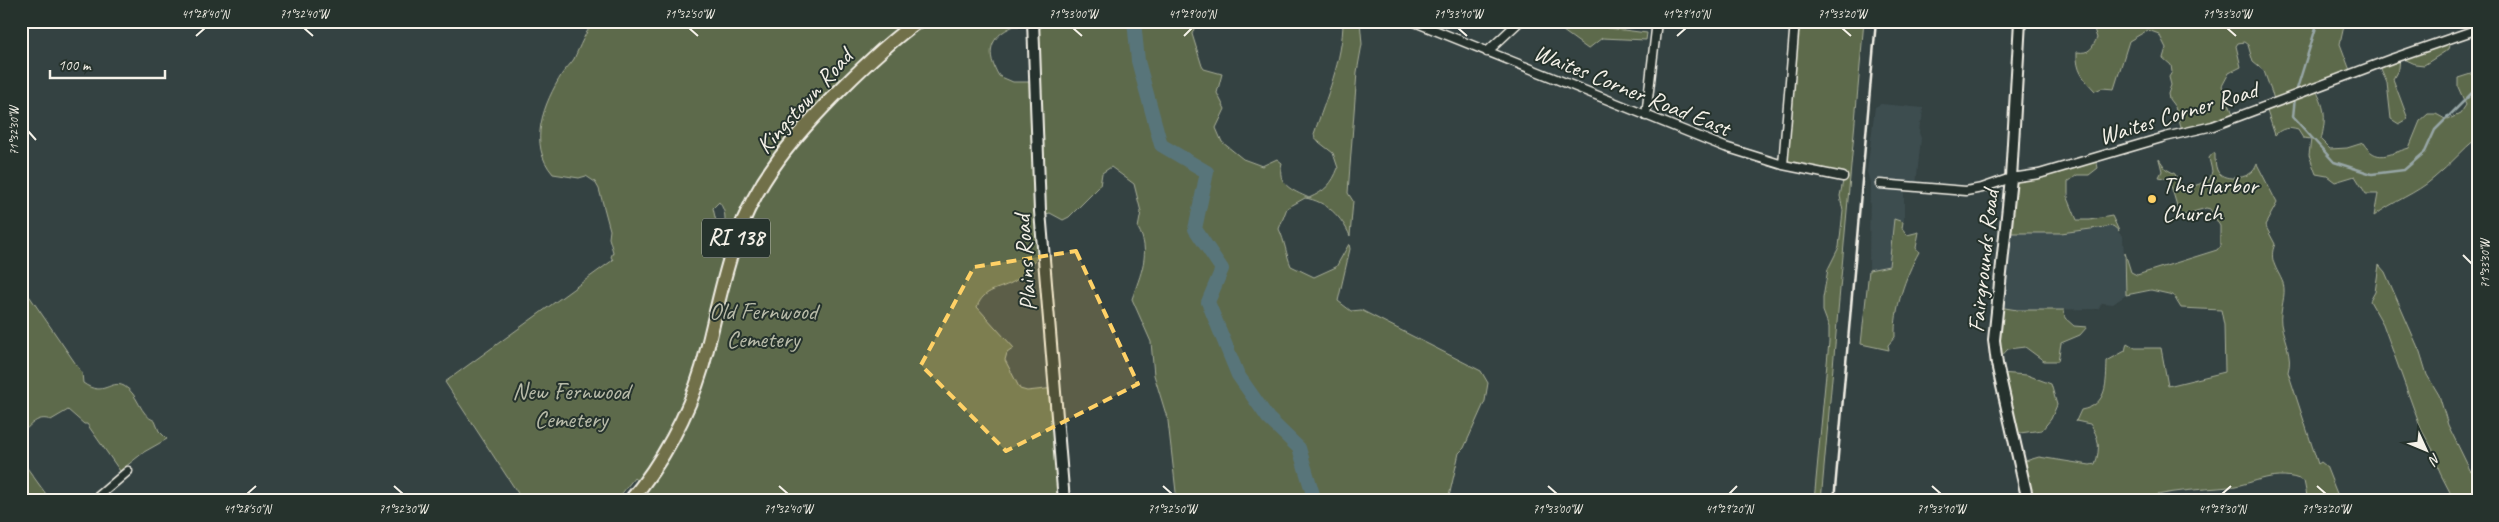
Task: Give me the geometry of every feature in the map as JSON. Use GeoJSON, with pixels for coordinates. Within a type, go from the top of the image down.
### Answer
{"type":"FeatureCollection","features":[{"type":"Feature","properties":{"kind":"main road","name":"Kingstown Road"},"geometry":{"type":"LineString","coordinates":[[630,501],[666,448],[694,393],[736,239],[765,179],[780,156],[810,120],[872,58],[918,21]]}},
{"type":"Feature","properties":{"kind":"street","name":"Plains Road"},"geometry":{"type":"LineString","coordinates":[[1033,21],[1040,211],[1064,501]]}},
{"type":"Feature","properties":{"kind":"street","name":"Waites Corner Road East"},"geometry":{"type":"LineString","coordinates":[[1412,21],[1725,147],[1783,165],[1843,177]]}},
{"type":"Feature","properties":{"kind":"street"},"geometry":{"type":"LineString","coordinates":[[1486,52],[1520,21]]}},
{"type":"Feature","properties":{"kind":"street"},"geometry":{"type":"LineString","coordinates":[[1646,116],[1657,21]]}},
{"type":"Feature","properties":{"kind":"street"},"geometry":{"type":"LineString","coordinates":[[1783,165],[1796,21]]}},
{"type":"Feature","properties":{"kind":"street","name":"Fairgrounds Road"},"geometry":{"type":"LineString","coordinates":[[2020,21],[2011,178],[1994,340],[1997,364],[2028,501]]}},
{"type":"Feature","properties":{"kind":"street","name":"Waites Corner Road"},"geometry":{"type":"LineString","coordinates":[[1880,184],[1966,190],[1982,188],[2011,178],[2039,174],[2165,137],[2212,126],[2292,98],[2391,59],[2478,29]]}},
{"type":"Feature","properties":{"kind":"street"},"geometry":{"type":"LineString","coordinates":[[93,501],[128,471]]}},
{"type":"Feature","properties":{"kind":"highlighted area"},"geometry":{"type":"Polygon","coordinates":[[[1076,251],[1138,384],[1006,451],[921,365],[974,267],[1076,251]]]}},
{"type":"Feature","properties":{"kind":"shaded area"},"geometry":{"type":"Polygon","coordinates":[[[1881,104],[1923,108],[1919,133],[1921,138],[1916,185],[1904,186],[1904,221],[1894,220],[1889,266],[1869,270],[1870,182],[1867,172],[1875,107],[1881,104]]]}},
{"type":"Feature","properties":{"kind":"shaded area"},"geometry":{"type":"Polygon","coordinates":[[[2113,226],[2123,237],[2126,295],[2113,304],[2102,303],[2098,309],[2017,310],[1999,307],[2006,233],[2061,233],[2113,226]]]}},
{"type":"Feature","properties":{"kind":"green space"},"geometry":{"type":"Polygon","coordinates":[[[594,21],[1032,21],[1043,26],[1048,21],[1197,21],[1192,34],[1202,66],[1204,69],[1222,74],[1217,93],[1225,109],[1216,128],[1222,142],[1243,159],[1262,166],[1277,159],[1282,163],[1281,177],[1283,182],[1291,189],[1309,198],[1327,186],[1338,168],[1333,153],[1315,139],[1314,134],[1337,64],[1343,21],[1360,21],[1362,44],[1357,72],[1348,193],[1353,201],[1350,236],[1338,216],[1326,206],[1305,198],[1287,208],[1279,229],[1291,266],[1314,277],[1336,267],[1349,244],[1350,249],[1338,301],[1351,311],[1361,310],[1481,371],[1488,383],[1485,401],[1464,448],[1459,453],[1448,501],[1177,501],[1168,421],[1154,375],[1151,342],[1132,299],[1141,272],[1144,255],[1142,237],[1138,228],[1141,212],[1134,184],[1111,167],[1102,173],[1100,186],[1069,217],[1063,220],[1050,213],[1042,215],[1043,253],[1015,281],[984,296],[977,307],[1014,348],[1007,353],[1005,360],[1020,389],[1027,391],[1055,388],[1064,499],[1051,501],[626,501],[641,484],[634,478],[616,501],[523,501],[445,382],[613,260],[609,238],[610,230],[599,189],[595,182],[586,176],[579,178],[553,174],[545,162],[541,150],[540,137],[544,110],[555,85],[574,59],[594,21]],[[1014,26],[1005,30],[994,41],[991,53],[995,68],[999,76],[1013,82],[1035,82],[1034,26],[1014,26]],[[719,202],[713,208],[719,235],[724,227],[725,214],[719,202]]]}},
{"type":"Feature","properties":{"kind":"green space"},"geometry":{"type":"Polygon","coordinates":[[[1554,21],[1606,21],[1608,28],[1647,33],[1646,40],[1602,38],[1588,49],[1559,28],[1554,21]]]}},
{"type":"Feature","properties":{"kind":"green space"},"geometry":{"type":"Polygon","coordinates":[[[1796,21],[1864,21],[1821,501],[1814,501],[1829,342],[1829,327],[1823,311],[1823,298],[1828,269],[1839,247],[1843,211],[1840,196],[1844,176],[1786,166],[1796,21]]]}},
{"type":"Feature","properties":{"kind":"green space"},"geometry":{"type":"Polygon","coordinates":[[[2081,21],[2345,21],[2340,44],[2351,73],[2316,90],[2322,103],[2324,115],[2321,140],[2330,149],[2347,148],[2363,143],[2373,153],[2383,156],[2409,148],[2420,121],[2428,114],[2436,114],[2447,120],[2460,114],[2466,105],[2458,87],[2458,78],[2477,72],[2478,137],[2427,184],[2374,216],[2378,194],[2366,194],[2355,176],[2335,182],[2327,176],[2316,174],[2309,155],[2311,139],[2303,138],[2298,130],[2291,129],[2285,129],[2275,135],[2265,105],[2274,99],[2264,71],[2253,62],[2248,45],[2244,42],[2238,43],[2236,46],[2241,67],[2229,73],[2222,86],[2233,114],[2182,131],[2175,107],[2169,99],[2171,65],[2163,58],[2166,48],[2159,34],[2148,30],[2129,41],[2114,89],[2102,88],[2095,91],[2081,74],[2077,52],[2088,51],[2094,45],[2097,38],[2094,29],[2081,21]]]}},
{"type":"Feature","properties":{"kind":"green space"},"geometry":{"type":"Polygon","coordinates":[[[2452,38],[2449,49],[2424,65],[2415,64],[2400,57],[2399,68],[2393,79],[2408,119],[2399,124],[2391,119],[2387,83],[2379,64],[2452,38]]]}},
{"type":"Feature","properties":{"kind":"green space"},"geometry":{"type":"Polygon","coordinates":[[[2213,153],[2215,154],[2217,170],[2220,174],[2229,178],[2250,174],[2257,164],[2277,203],[2265,225],[2275,244],[2272,255],[2284,288],[2281,324],[2289,354],[2288,372],[2318,464],[2321,462],[2326,466],[2340,501],[2308,501],[2304,481],[2294,477],[2275,476],[2229,487],[2171,493],[2148,497],[2138,501],[2029,501],[2022,462],[2039,457],[2090,465],[2095,464],[2098,443],[2095,433],[2090,424],[2076,421],[2081,410],[2090,407],[2101,398],[2104,392],[2107,361],[2125,351],[2127,343],[2135,348],[2161,348],[2168,386],[2225,372],[2224,325],[2221,310],[2181,308],[2173,295],[2151,290],[2126,295],[2125,253],[2131,272],[2137,275],[2217,250],[2220,246],[2220,226],[2210,209],[2206,208],[2180,216],[2169,179],[2159,177],[2162,171],[2159,159],[2166,169],[2175,174],[2180,185],[2192,186],[2203,183],[2210,179],[2212,171],[2209,158],[2213,153]]]}},
{"type":"Feature","properties":{"kind":"green space"},"geometry":{"type":"Polygon","coordinates":[[[2096,159],[2098,168],[2089,175],[2077,175],[2068,182],[2068,198],[2077,220],[2112,216],[2119,231],[2113,226],[2061,233],[2006,233],[2012,179],[2096,159]]]}},
{"type":"Feature","properties":{"kind":"green space"},"geometry":{"type":"Polygon","coordinates":[[[1894,219],[1903,222],[1902,228],[1907,235],[1919,232],[1916,248],[1919,252],[1901,293],[1896,315],[1895,337],[1888,345],[1889,350],[1861,344],[1869,270],[1889,266],[1894,219]]]}},
{"type":"Feature","properties":{"kind":"green space"},"geometry":{"type":"Polygon","coordinates":[[[2379,265],[2385,272],[2420,352],[2427,375],[2439,395],[2448,425],[2470,470],[2478,476],[2478,501],[2455,501],[2440,473],[2433,450],[2421,429],[2383,324],[2370,301],[2375,292],[2379,265]]]}},
{"type":"Feature","properties":{"kind":"green space"},"geometry":{"type":"Polygon","coordinates":[[[21,288],[30,297],[82,373],[83,383],[96,389],[119,384],[124,386],[133,394],[146,414],[155,421],[159,431],[167,439],[144,452],[120,471],[87,424],[84,424],[68,410],[51,420],[38,420],[21,434],[21,288]]]}},
{"type":"Feature","properties":{"kind":"green space"},"geometry":{"type":"Polygon","coordinates":[[[1999,307],[2017,310],[2064,310],[2065,318],[2074,326],[2087,327],[2080,335],[2061,343],[2058,361],[2044,361],[2025,347],[2008,349],[1997,361],[2000,373],[2027,375],[2051,384],[2057,405],[2051,419],[2042,430],[2013,434],[1996,357],[1995,328],[1999,307]]]}},
{"type":"Feature","properties":{"kind":"green space"},"geometry":{"type":"Polygon","coordinates":[[[21,454],[25,465],[51,501],[21,501],[21,454]]]}},
{"type":"Feature","properties":{"kind":"waterway"},"geometry":{"type":"LineString","coordinates":[[1134,21],[1138,61],[1161,145],[1207,172],[1195,229],[1222,269],[1208,302],[1238,375],[1268,418],[1299,448],[1315,501]]}},
{"type":"Feature","properties":{"kind":"waterway"},"geometry":{"type":"LineString","coordinates":[[2296,92],[2318,21]]}},
{"type":"Feature","properties":{"kind":"waterway"},"geometry":{"type":"LineString","coordinates":[[2295,97],[2293,117],[2334,162],[2372,174],[2404,170],[2425,152],[2435,130],[2472,93],[2478,91]]}},
{"type":"Feature","properties":{"kind":"railway"},"geometry":{"type":"LineString","coordinates":[[1834,501],[1876,21]]}},
{"type":"Feature","properties":{"kind":"place","name":"The Harbor Church"},"geometry":{"type":"Point","coordinates":[2152,199]}},
{"type":"Feature","properties":{"kind":"park label","name":"Old Fernwood Cemetery"},"geometry":{"type":"Point","coordinates":[763,325]}},
{"type":"Feature","properties":{"kind":"park label","name":"New Fernwood Cemetery"},"geometry":{"type":"Point","coordinates":[571,405]}}]}
